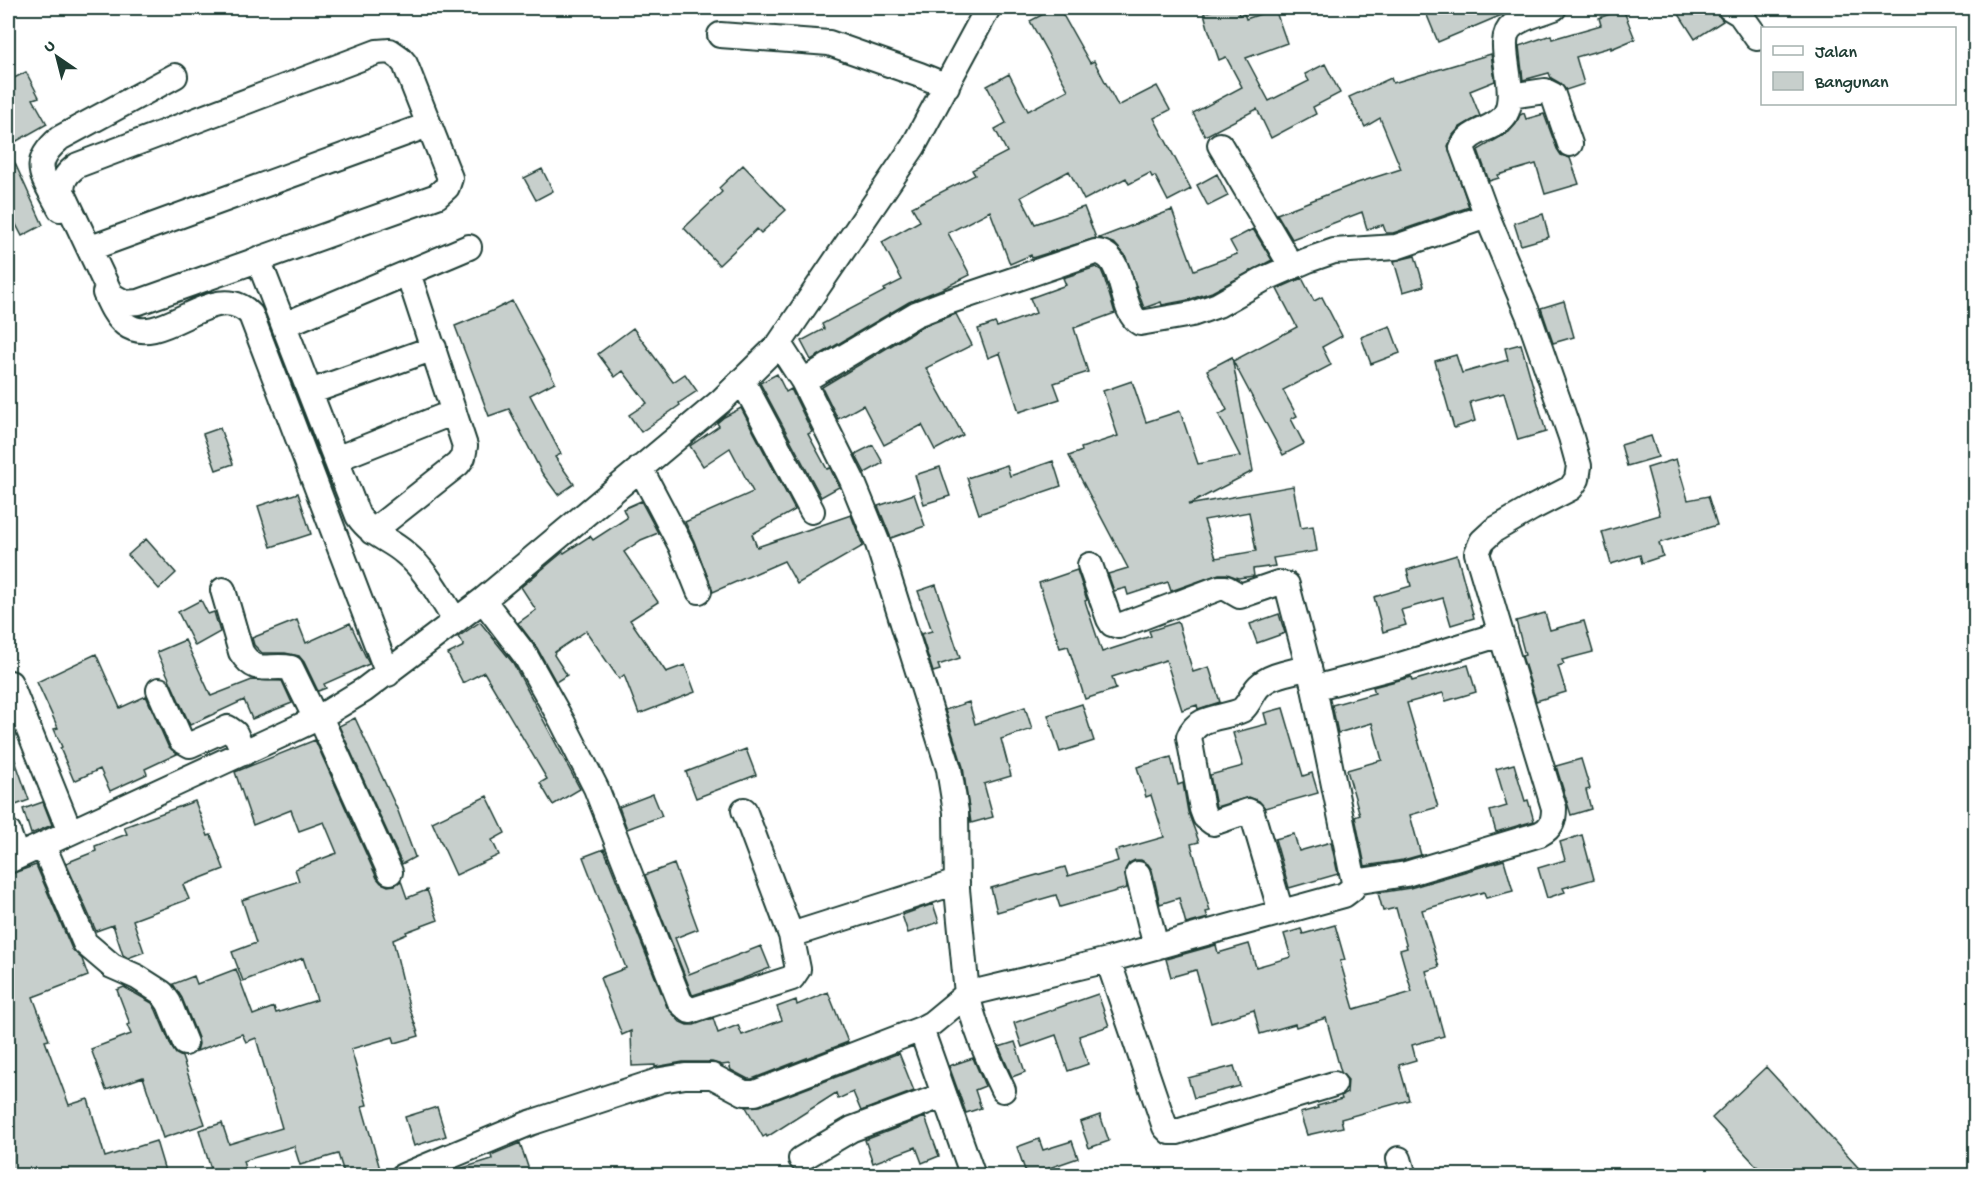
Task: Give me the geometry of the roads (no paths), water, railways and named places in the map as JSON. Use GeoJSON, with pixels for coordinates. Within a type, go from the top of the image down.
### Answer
{"type":"FeatureCollection","features":[{"type":"Feature","properties":{"kind":"street"},"geometry":{"type":"LineString","coordinates":[[8,832],[12,859],[318,718],[388,674],[483,600],[721,401],[779,344],[913,147],[988,8]]}},
{"type":"Feature","properties":{"kind":"street"},"geometry":{"type":"LineString","coordinates":[[1354,882],[1406,874],[1540,834],[1548,830],[1554,819],[1554,808],[1477,553],[1482,541],[1511,519],[1571,488],[1577,479],[1579,466],[1528,314],[1487,216],[1462,148],[1470,136],[1503,118],[1507,110],[1510,96],[1504,43],[1511,15],[1554,8]]}},
{"type":"Feature","properties":{"kind":"street"},"geometry":{"type":"LineString","coordinates":[[1731,8],[1740,14],[1757,38]]}},
{"type":"Feature","properties":{"kind":"street"},"geometry":{"type":"LineString","coordinates":[[720,35],[829,43],[947,86]]}},
{"type":"Feature","properties":{"kind":"street"},"geometry":{"type":"LineString","coordinates":[[390,51],[405,64],[450,178],[443,192],[437,196],[139,302],[125,303],[111,295],[91,249],[62,191],[62,184],[66,176],[78,165],[377,52],[390,51]]}},
{"type":"Feature","properties":{"kind":"street"},"geometry":{"type":"LineString","coordinates":[[175,76],[60,138],[48,148],[40,167],[117,316],[126,325],[143,330],[221,303],[233,302],[245,308],[251,315],[388,674]]}},
{"type":"Feature","properties":{"kind":"street"},"geometry":{"type":"LineString","coordinates":[[1510,96],[1542,91],[1552,94],[1570,144]]}},
{"type":"Feature","properties":{"kind":"street"},"geometry":{"type":"LineString","coordinates":[[91,249],[428,125]]}},
{"type":"Feature","properties":{"kind":"street"},"geometry":{"type":"LineString","coordinates":[[1220,146],[1292,267]]}},
{"type":"Feature","properties":{"kind":"street"},"geometry":{"type":"LineString","coordinates":[[803,381],[916,314],[1095,252],[1102,252],[1111,259],[1131,312],[1136,321],[1140,323],[1192,314],[1218,305],[1262,280],[1334,251],[1396,247],[1487,216]]}},
{"type":"Feature","properties":{"kind":"street"},"geometry":{"type":"LineString","coordinates":[[284,325],[469,248]]}},
{"type":"Feature","properties":{"kind":"street"},"geometry":{"type":"LineString","coordinates":[[258,259],[358,516],[372,532],[404,551],[423,570],[455,620]]}},
{"type":"Feature","properties":{"kind":"street"},"geometry":{"type":"LineString","coordinates":[[372,532],[458,464],[463,457],[465,446],[408,273]]}},
{"type":"Feature","properties":{"kind":"street"},"geometry":{"type":"LineString","coordinates":[[779,344],[803,381],[852,480],[878,544],[949,769],[956,812],[957,882],[967,994],[984,1053],[1003,1090]]}},
{"type":"Feature","properties":{"kind":"street"},"geometry":{"type":"LineString","coordinates":[[310,392],[434,348]]}},
{"type":"Feature","properties":{"kind":"street"},"geometry":{"type":"LineString","coordinates":[[742,380],[812,511]]}},
{"type":"Feature","properties":{"kind":"street"},"geometry":{"type":"LineString","coordinates":[[336,459],[454,412]]}},
{"type":"Feature","properties":{"kind":"street"},"geometry":{"type":"LineString","coordinates":[[640,468],[681,546],[699,591]]}},
{"type":"Feature","properties":{"kind":"street"},"geometry":{"type":"LineString","coordinates":[[403,1176],[530,1123],[661,1080],[685,1076],[712,1076],[744,1093],[755,1093],[921,1029],[967,994],[1156,947],[1344,895],[1352,889],[1354,882],[1311,678],[1287,585],[1278,583],[1240,596],[1226,588],[1219,588],[1119,626],[1113,624],[1109,619],[1090,565]]}},
{"type":"Feature","properties":{"kind":"street"},"geometry":{"type":"LineString","coordinates":[[223,590],[241,652],[246,661],[262,669],[291,668],[318,718],[390,872]]}},
{"type":"Feature","properties":{"kind":"street"},"geometry":{"type":"LineString","coordinates":[[483,600],[525,655],[596,788],[680,1002],[690,1011],[794,976],[798,969],[791,934],[744,810]]}},
{"type":"Feature","properties":{"kind":"street"},"geometry":{"type":"LineString","coordinates":[[1281,912],[1252,813],[1248,811],[1213,823],[1205,817],[1189,737],[1193,729],[1202,722],[1242,710],[1265,681],[1311,678],[1501,634]]}},
{"type":"Feature","properties":{"kind":"street"},"geometry":{"type":"LineString","coordinates":[[10,683],[70,832]]}},
{"type":"Feature","properties":{"kind":"street"},"geometry":{"type":"LineString","coordinates":[[159,690],[181,740],[190,745],[228,728],[234,733],[244,753]]}},
{"type":"Feature","properties":{"kind":"street"},"geometry":{"type":"LineString","coordinates":[[43,845],[85,943],[112,966],[162,993],[170,1003],[185,1043]]}},
{"type":"Feature","properties":{"kind":"street"},"geometry":{"type":"LineString","coordinates":[[1138,874],[1156,947]]}},
{"type":"Feature","properties":{"kind":"street"},"geometry":{"type":"LineString","coordinates":[[791,934],[957,882]]}},
{"type":"Feature","properties":{"kind":"street"},"geometry":{"type":"LineString","coordinates":[[1108,960],[1165,1127],[1170,1132],[1177,1132],[1334,1084]]}},
{"type":"Feature","properties":{"kind":"street"},"geometry":{"type":"LineString","coordinates":[[921,1029],[973,1176]]}},
{"type":"Feature","properties":{"kind":"street"},"geometry":{"type":"LineString","coordinates":[[801,1160],[852,1129],[944,1095]]}}]}
